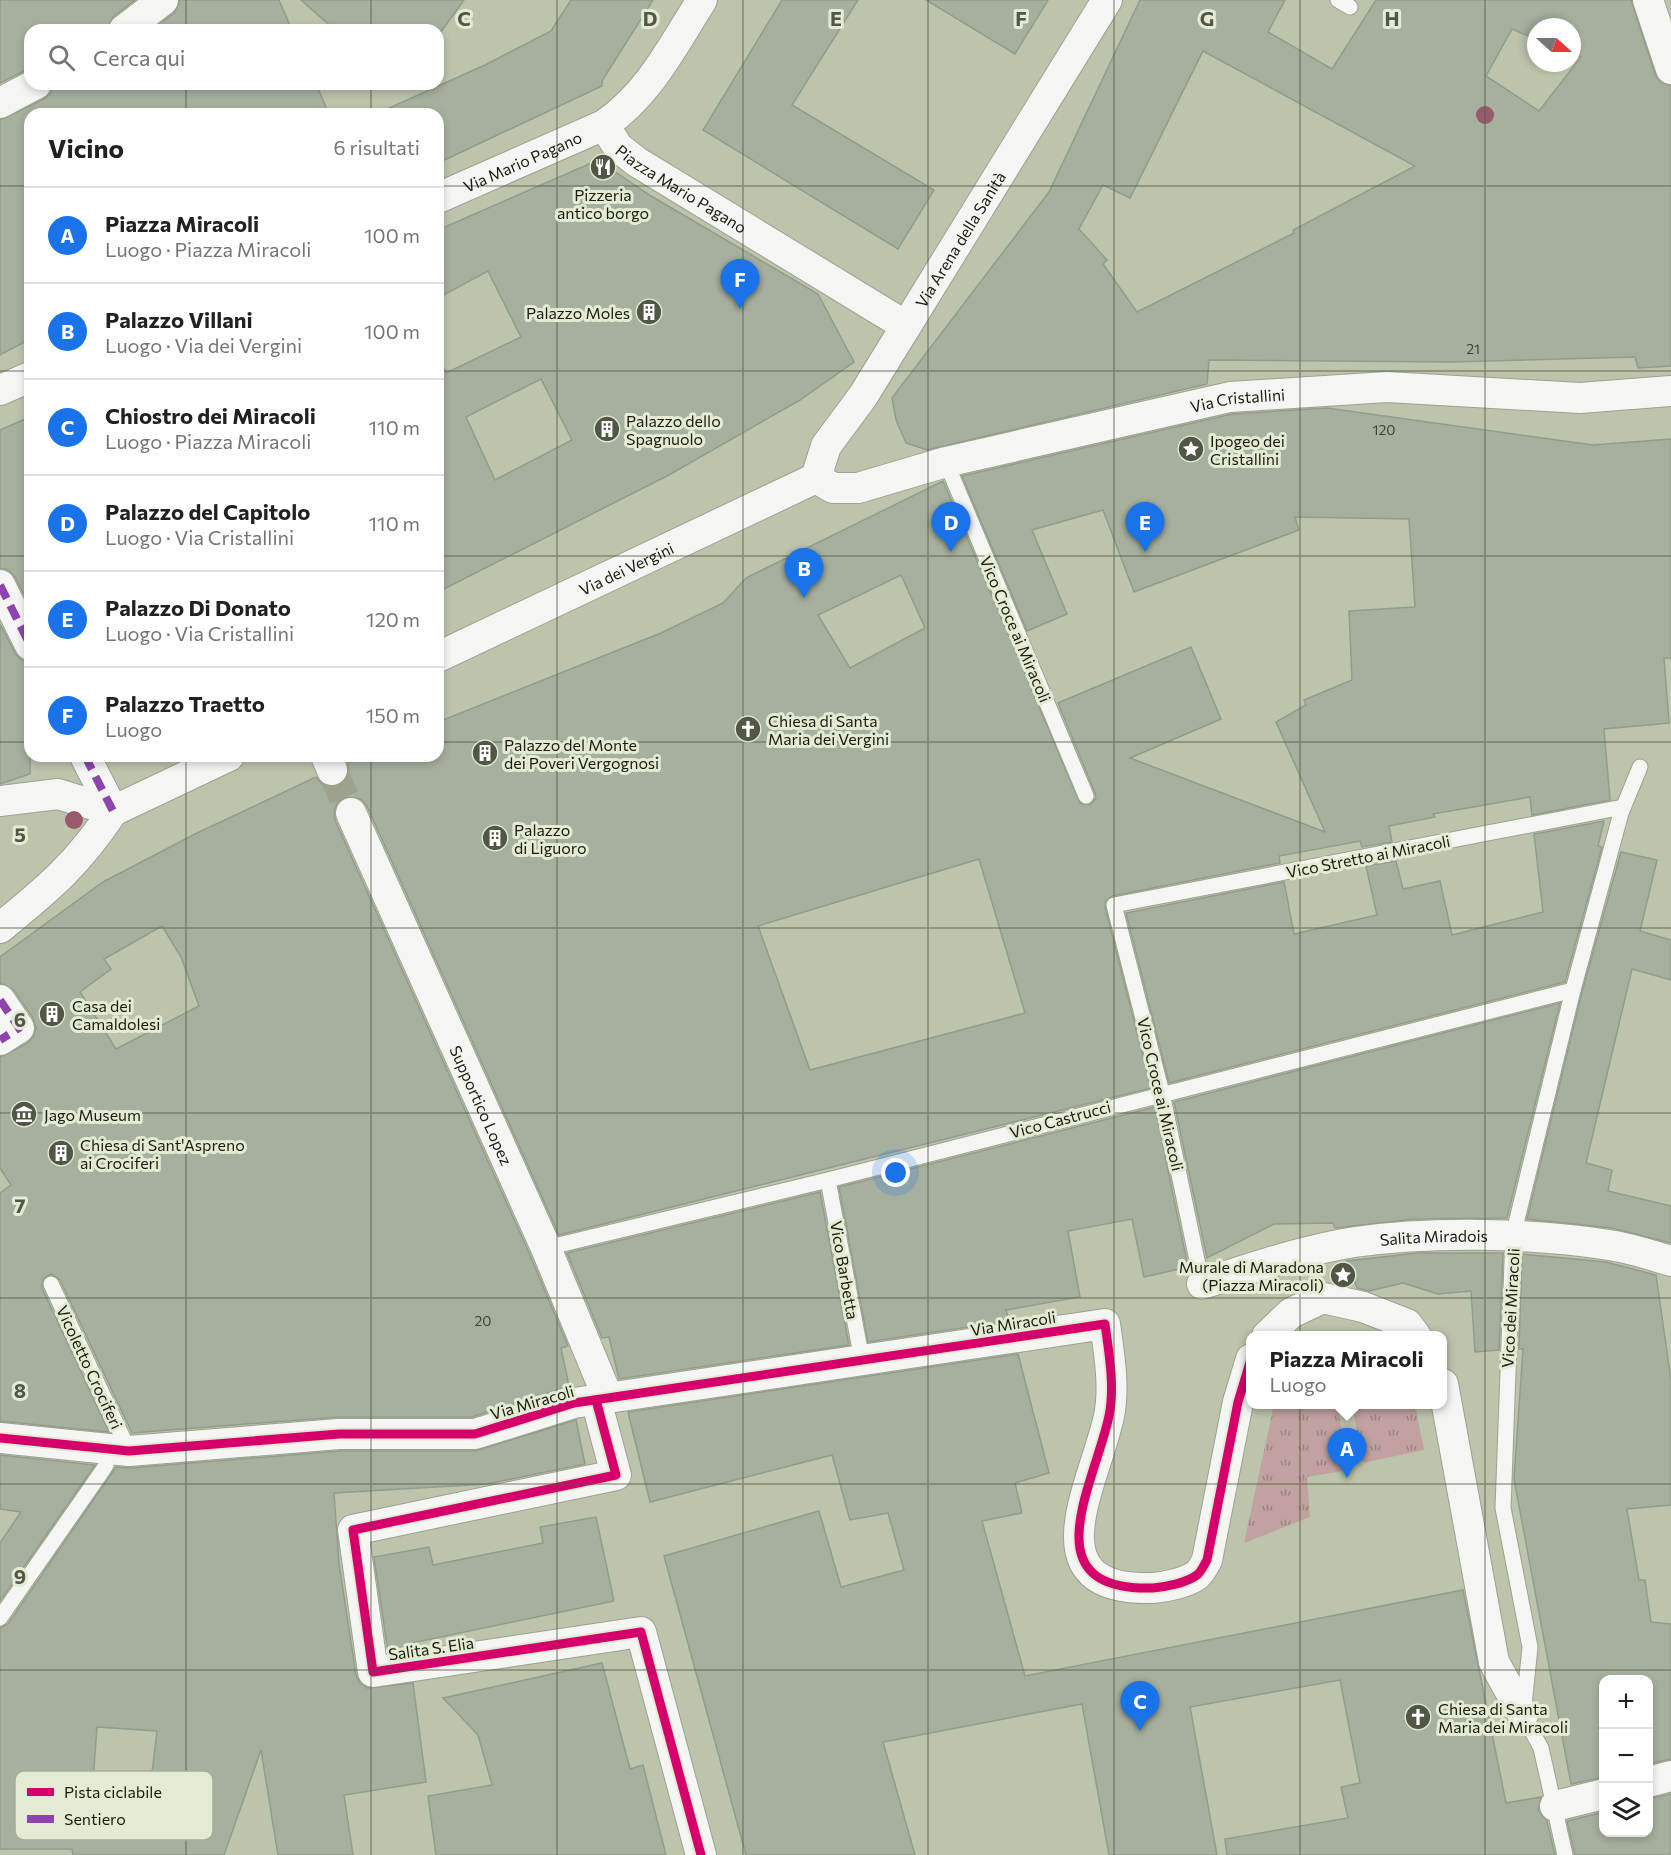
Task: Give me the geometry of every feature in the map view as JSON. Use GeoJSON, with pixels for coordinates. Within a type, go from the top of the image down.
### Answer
{"type":"FeatureCollection","features":[{"type":"Feature","properties":{"kind":"street"},"geometry":{"type":"LineString","coordinates":[[132,24],[163,0]]}},
{"type":"Feature","properties":{"kind":"street","name":"Piazza Mario Pagano"},"geometry":{"type":"LineString","coordinates":[[702,0],[650,83],[628,108],[604,125],[618,147],[637,162],[906,326]]}},
{"type":"Feature","properties":{"kind":"street","name":"Via Arena della Sanità"},"geometry":{"type":"LineString","coordinates":[[816,478],[826,446],[863,396],[1107,0]]}},
{"type":"Feature","properties":{"kind":"street"},"geometry":{"type":"LineString","coordinates":[[1648,0],[1671,69]]}},
{"type":"Feature","properties":{"kind":"street"},"geometry":{"type":"LineString","coordinates":[[0,103],[25,90]]}},
{"type":"Feature","properties":{"kind":"street","name":"Via Mario Pagano"},"geometry":{"type":"LineString","coordinates":[[444,195],[604,125]]}},
{"type":"Feature","properties":{"kind":"street"},"geometry":{"type":"LineString","coordinates":[[0,390],[24,380]]}},
{"type":"Feature","properties":{"kind":"street","name":"Via Cristallini"},"geometry":{"type":"LineString","coordinates":[[816,478],[833,488],[858,489],[946,462],[1230,397],[1387,387],[1580,398],[1671,391]]}},
{"type":"Feature","properties":{"kind":"street","name":"Via dei Vergini"},"geometry":{"type":"LineString","coordinates":[[444,654],[816,478]]}},
{"type":"Feature","properties":{"kind":"street"},"geometry":{"type":"LineString","coordinates":[[0,585],[24,633]]}},
{"type":"Feature","properties":{"kind":"street"},"geometry":{"type":"LineString","coordinates":[[88,762],[113,811]]}},
{"type":"Feature","properties":{"kind":"street"},"geometry":{"type":"LineString","coordinates":[[0,928],[55,883],[77,861],[113,811],[216,762]]}},
{"type":"Feature","properties":{"kind":"street"},"geometry":{"type":"LineString","coordinates":[[0,801],[58,794],[113,811]]}},
{"type":"Feature","properties":{"kind":"street","name":"Supportico Lopez"},"geometry":{"type":"LineString","coordinates":[[351,813],[546,1248],[602,1399]]}},
{"type":"Feature","properties":{"kind":"street"},"geometry":{"type":"LineString","coordinates":[[0,1000],[19,1028],[0,1040]]}},
{"type":"Feature","properties":{"kind":"street","name":"Salita Miradois"},"geometry":{"type":"LineString","coordinates":[[1202,1284],[1273,1261],[1356,1242],[1435,1237],[1513,1236],[1610,1245],[1671,1262]]}},
{"type":"Feature","properties":{"kind":"street"},"geometry":{"type":"LineString","coordinates":[[1304,1254],[1318,1300]]}},
{"type":"Feature","properties":{"kind":"street"},"geometry":{"type":"LineString","coordinates":[[1271,1331],[1291,1313],[1323,1298],[1363,1307],[1407,1324],[1413,1331]]}},
{"type":"Feature","properties":{"kind":"street","name":"Via Miracoli"},"geometry":{"type":"LineString","coordinates":[[0,1437],[121,1450],[339,1434],[475,1434],[574,1403],[1105,1324],[1110,1360],[1110,1413],[1078,1524],[1079,1551],[1089,1570],[1111,1583],[1128,1589],[1164,1587],[1197,1575],[1207,1560],[1238,1402],[1246,1376]]}},
{"type":"Feature","properties":{"kind":"street","name":"Salita S. Elia"},"geometry":{"type":"LineString","coordinates":[[602,1399],[616,1475],[353,1530],[373,1672],[641,1632],[701,1855]]}},
{"type":"Feature","properties":{"kind":"street"},"geometry":{"type":"LineString","coordinates":[[1447,1406],[1494,1662],[1523,1715]]}},
{"type":"Feature","properties":{"kind":"street"},"geometry":{"type":"LineString","coordinates":[[1653,1781],[1671,1776]]}},
{"type":"Feature","properties":{"kind":"street"},"geometry":{"type":"LineString","coordinates":[[1555,1806],[1599,1795]]}},
{"type":"Feature","properties":{"kind":"lane","name":"Vico Croce ai Miracoli"},"geometry":{"type":"LineString","coordinates":[[946,462],[1086,796]]}},
{"type":"Feature","properties":{"kind":"lane","name":"Vico dei Miracoli"},"geometry":{"type":"LineString","coordinates":[[1523,1715],[1530,1647],[1503,1508],[1513,1236],[1573,990],[1623,807],[1640,767]]}},
{"type":"Feature","properties":{"kind":"lane","name":"Vico Stretto ai Miracoli"},"geometry":{"type":"LineString","coordinates":[[1113,905],[1623,807]]}},
{"type":"Feature","properties":{"kind":"lane","name":"Vico Croce ai Miracoli"},"geometry":{"type":"LineString","coordinates":[[1113,905],[1162,1093],[1202,1284]]}},
{"type":"Feature","properties":{"kind":"lane","name":"Vico Castrucci"},"geometry":{"type":"LineString","coordinates":[[546,1248],[828,1180],[1573,990]]}},
{"type":"Feature","properties":{"kind":"lane","name":"Vico Barbetta"},"geometry":{"type":"LineString","coordinates":[[828,1180],[862,1360]]}},
{"type":"Feature","properties":{"kind":"lane","name":"Vicoletto Crociferi"},"geometry":{"type":"LineString","coordinates":[[51,1284],[121,1450]]}},
{"type":"Feature","properties":{"kind":"lane"},"geometry":{"type":"LineString","coordinates":[[0,1618],[105,1467],[121,1450]]}},
{"type":"Feature","properties":{"kind":"lane"},"geometry":{"type":"LineString","coordinates":[[1523,1715],[1541,1748],[1565,1855]]}},
{"type":"Feature","properties":{"kind":"green space"},"geometry":{"type":"Polygon","coordinates":[[[1273,1409],[1338,1409],[1349,1470],[1307,1477],[1310,1517],[1244,1543],[1273,1409]]]}},
{"type":"Feature","properties":{"kind":"green space"},"geometry":{"type":"Polygon","coordinates":[[[1353,1409],[1416,1409],[1424,1450],[1363,1463],[1353,1409]]]}},
{"type":"Feature","properties":{"kind":"building"},"geometry":{"type":"Polygon","coordinates":[[[0,0],[135,0],[113,17],[110,24],[24,24],[24,71],[0,83],[0,0]]]}},
{"type":"Feature","properties":{"kind":"building"},"geometry":{"type":"Polygon","coordinates":[[[180,0],[279,0],[289,24],[160,24],[174,13],[180,0]]]}},
{"type":"Feature","properties":{"kind":"building"},"geometry":{"type":"Polygon","coordinates":[[[301,0],[464,0],[444,28],[444,24],[328,24],[301,0]]]}},
{"type":"Feature","properties":{"kind":"building"},"geometry":{"type":"Polygon","coordinates":[[[571,0],[653,0],[602,81],[602,86],[444,160],[444,108],[389,108],[429,90],[444,90],[444,83],[551,31],[571,0]]]}},
{"type":"Feature","properties":{"kind":"building"},"geometry":{"type":"Polygon","coordinates":[[[782,0],[858,0],[792,105],[934,190],[898,249],[703,130],[782,0]]]}},
{"type":"Feature","properties":{"kind":"building"},"geometry":{"type":"Polygon","coordinates":[[[926,0],[1048,0],[1015,54],[926,0]]]}},
{"type":"Feature","properties":{"kind":"building"},"geometry":{"type":"Polygon","coordinates":[[[1140,0],[1285,0],[1268,32],[1332,69],[1376,0],[1631,0],[1655,74],[1660,82],[1671,86],[1671,366],[1638,368],[1635,357],[1452,362],[1209,360],[1207,384],[927,450],[906,443],[896,420],[892,398],[1049,192],[1140,0]],[[1203,51],[1130,198],[1103,185],[1079,229],[1107,260],[1103,264],[1137,312],[1294,233],[1293,230],[1415,166],[1203,51]]]}},
{"type":"Feature","properties":{"kind":"building"},"geometry":{"type":"Polygon","coordinates":[[[52,90],[319,90],[326,108],[25,108],[51,93],[52,90]]]}},
{"type":"Feature","properties":{"kind":"building"},"geometry":{"type":"Polygon","coordinates":[[[24,109],[24,342],[0,355],[0,120],[24,109]]]}},
{"type":"Feature","properties":{"kind":"building"},"geometry":{"type":"Polygon","coordinates":[[[598,160],[651,196],[818,294],[854,362],[800,400],[667,476],[444,589],[444,369],[446,373],[521,337],[488,271],[444,295],[444,227],[598,160]],[[541,379],[466,417],[495,480],[572,440],[541,379]]]}},
{"type":"Feature","properties":{"kind":"building"},"geometry":{"type":"Polygon","coordinates":[[[1327,408],[1593,445],[1671,439],[1671,658],[1664,658],[1669,723],[1604,729],[1610,800],[1532,815],[1530,797],[1433,814],[1435,817],[1389,826],[1392,842],[1362,847],[1360,841],[1279,856],[1280,863],[1112,896],[1105,902],[1105,907],[1151,1088],[559,1235],[367,806],[361,799],[345,797],[337,803],[334,812],[335,820],[530,1255],[568,1346],[561,1348],[569,1386],[472,1417],[338,1417],[132,1433],[60,1280],[51,1274],[43,1279],[42,1288],[109,1432],[0,1421],[0,1193],[11,1185],[0,1168],[0,1057],[28,1043],[34,1036],[36,1028],[33,1018],[14,990],[0,983],[0,957],[103,882],[195,834],[316,777],[329,787],[339,786],[349,773],[348,763],[350,762],[444,762],[444,720],[661,633],[723,603],[746,578],[943,481],[1080,803],[1090,805],[1096,798],[1095,793],[1058,703],[1191,647],[1221,719],[1130,758],[1325,832],[1276,722],[1306,705],[1304,700],[1352,680],[1349,611],[1415,607],[1409,519],[1295,517],[1299,530],[1134,592],[1103,510],[1032,530],[1067,614],[1027,631],[962,476],[1232,414],[1327,408]],[[901,575],[818,615],[850,668],[925,628],[901,575]],[[979,859],[758,926],[810,1070],[1025,1013],[979,859]],[[162,926],[104,959],[111,969],[80,992],[116,1049],[199,1006],[181,957],[162,926]]]}},
{"type":"Feature","properties":{"kind":"building"},"geometry":{"type":"Polygon","coordinates":[[[24,420],[24,594],[9,570],[0,568],[0,430],[24,420]]]}},
{"type":"Feature","properties":{"kind":"building"},"geometry":{"type":"Polygon","coordinates":[[[0,624],[15,653],[24,661],[24,762],[30,762],[30,774],[0,784],[0,624]]]}},
{"type":"Feature","properties":{"kind":"building"},"geometry":{"type":"Polygon","coordinates":[[[1604,821],[1598,846],[1602,847],[1565,982],[1169,1083],[1126,913],[1284,882],[1294,934],[1377,915],[1366,866],[1396,861],[1403,889],[1440,881],[1452,935],[1543,912],[1534,834],[1604,821]]]}},
{"type":"Feature","properties":{"kind":"building"},"geometry":{"type":"Polygon","coordinates":[[[1621,852],[1657,860],[1640,931],[1671,940],[1671,980],[1632,969],[1586,1163],[1612,1170],[1608,1191],[1671,1206],[1671,1243],[1612,1228],[1527,1219],[1582,992],[1621,852]]]}},
{"type":"Feature","properties":{"kind":"building"},"geometry":{"type":"Polygon","coordinates":[[[1560,1003],[1507,1218],[1415,1219],[1335,1228],[1333,1223],[1274,1224],[1207,1258],[1174,1102],[1560,1003]]]}},
{"type":"Feature","properties":{"kind":"building"},"geometry":{"type":"Polygon","coordinates":[[[1155,1107],[1188,1267],[1144,1277],[1132,1219],[1068,1231],[1080,1297],[1006,1310],[1009,1321],[868,1342],[839,1187],[1155,1107]]]}},
{"type":"Feature","properties":{"kind":"building"},"geometry":{"type":"Polygon","coordinates":[[[820,1192],[849,1345],[619,1379],[609,1337],[602,1338],[567,1253],[820,1192]]]}},
{"type":"Feature","properties":{"kind":"building"},"geometry":{"type":"Polygon","coordinates":[[[1417,1253],[1503,1253],[1499,1350],[1475,1352],[1471,1291],[1438,1294],[1403,1283],[1369,1291],[1357,1288],[1347,1261],[1417,1253]]]}},
{"type":"Feature","properties":{"kind":"building"},"geometry":{"type":"Polygon","coordinates":[[[1522,1254],[1606,1262],[1656,1275],[1671,1380],[1671,1505],[1627,1509],[1639,1580],[1645,1580],[1651,1622],[1671,1624],[1671,1759],[1653,1763],[1653,1675],[1599,1675],[1599,1778],[1571,1784],[1514,1479],[1523,1349],[1519,1349],[1522,1254]]]}},
{"type":"Feature","properties":{"kind":"building"},"geometry":{"type":"Polygon","coordinates":[[[1018,1354],[1049,1473],[1015,1483],[1022,1513],[982,1521],[1025,1676],[1463,1590],[1506,1803],[1541,1797],[1538,1810],[1547,1821],[1555,1855],[1227,1855],[1225,1839],[1348,1818],[1341,1787],[1360,1783],[1340,1680],[1190,1707],[1217,1855],[1109,1855],[1082,1704],[883,1742],[915,1855],[746,1855],[664,1556],[819,1511],[841,1587],[904,1570],[888,1513],[850,1520],[832,1455],[650,1502],[628,1412],[1018,1354]]]}},
{"type":"Feature","properties":{"kind":"building"},"geometry":{"type":"Polygon","coordinates":[[[576,1420],[585,1464],[487,1484],[334,1493],[339,1563],[356,1675],[360,1683],[367,1688],[413,1683],[426,1782],[344,1795],[353,1855],[278,1855],[261,1750],[224,1855],[73,1855],[72,1849],[0,1849],[0,1628],[8,1624],[116,1467],[130,1468],[340,1451],[475,1451],[576,1420]]]}},
{"type":"Feature","properties":{"kind":"building"},"geometry":{"type":"Polygon","coordinates":[[[0,1455],[95,1465],[0,1601],[0,1543],[21,1512],[0,1509],[0,1455]]]}},
{"type":"Feature","properties":{"kind":"building"},"geometry":{"type":"Polygon","coordinates":[[[596,1517],[614,1601],[407,1644],[408,1649],[388,1652],[374,1557],[429,1547],[433,1565],[543,1543],[540,1527],[596,1517]]]}},
{"type":"Feature","properties":{"kind":"building"},"geometry":{"type":"Polygon","coordinates":[[[602,1663],[630,1769],[643,1765],[666,1855],[436,1855],[428,1796],[492,1785],[478,1735],[443,1698],[602,1663]]]}},
{"type":"Feature","properties":{"kind":"building"},"geometry":{"type":"Polygon","coordinates":[[[1671,1794],[1671,1855],[1575,1855],[1567,1821],[1599,1813],[1599,1837],[1653,1837],[1653,1798],[1671,1794]]]}},
{"type":"Feature","properties":{"kind":"tunnel"},"geometry":{"type":"LineString","coordinates":[[332,770],[351,813]]}},
{"type":"Feature","properties":{"kind":"marked path"},"geometry":{"type":"LineString","coordinates":[[0,585],[24,633]]}},
{"type":"Feature","properties":{"kind":"marked path"},"geometry":{"type":"LineString","coordinates":[[88,762],[113,811]]}},
{"type":"Feature","properties":{"kind":"marked path"},"geometry":{"type":"LineString","coordinates":[[0,1000],[19,1028],[0,1040]]}},
{"type":"Feature","properties":{"kind":"cycle path"},"geometry":{"type":"LineString","coordinates":[[0,1438],[129,1451],[339,1434],[475,1434],[574,1403],[1105,1324],[1111,1370],[1111,1405],[1084,1501],[1079,1529],[1081,1553],[1092,1572],[1115,1585],[1153,1588],[1192,1578],[1200,1572],[1207,1560],[1238,1402],[1246,1376]]}},
{"type":"Feature","properties":{"kind":"cycle path"},"geometry":{"type":"LineString","coordinates":[[596,1400],[616,1475],[353,1530],[373,1672],[641,1632],[701,1855]]}},
{"type":"Feature","properties":{"kind":"place","name":"Pizzeria antico borgo"},"geometry":{"type":"Point","coordinates":[603,167]}},
{"type":"Feature","properties":{"kind":"place","name":"Palazzo Traetto"},"geometry":{"type":"Point","coordinates":[740,309]}},
{"type":"Feature","properties":{"kind":"place","name":"Palazzo Moles"},"geometry":{"type":"Point","coordinates":[649,312]}},
{"type":"Feature","properties":{"kind":"place","name":"Palazzo dello Spagnuolo"},"geometry":{"type":"Point","coordinates":[607,429]}},
{"type":"Feature","properties":{"kind":"place","name":"Ipogeo dei Cristallini"},"geometry":{"type":"Point","coordinates":[1191,449]}},
{"type":"Feature","properties":{"kind":"place","name":"Palazzo del Capitolo"},"geometry":{"type":"Point","coordinates":[951,552]}},
{"type":"Feature","properties":{"kind":"place","name":"Palazzo Di Donato"},"geometry":{"type":"Point","coordinates":[1145,552]}},
{"type":"Feature","properties":{"kind":"place","name":"Palazzo Villani"},"geometry":{"type":"Point","coordinates":[804,598]}},
{"type":"Feature","properties":{"kind":"place","name":"Chiesa di Santa Maria dei Vergini"},"geometry":{"type":"Point","coordinates":[748,729]}},
{"type":"Feature","properties":{"kind":"place","name":"Palazzo del Monte dei Poveri Vergognosi"},"geometry":{"type":"Point","coordinates":[485,753]}},
{"type":"Feature","properties":{"kind":"place","name":"Palazzo di Liguoro"},"geometry":{"type":"Point","coordinates":[495,838]}},
{"type":"Feature","properties":{"kind":"place","name":"Casa dei Camaldolesi"},"geometry":{"type":"Point","coordinates":[52,1014]}},
{"type":"Feature","properties":{"kind":"place","name":"Jago Museum"},"geometry":{"type":"Point","coordinates":[24,1114]}},
{"type":"Feature","properties":{"kind":"place","name":"Chiesa di Sant'Aspreno ai Crociferi"},"geometry":{"type":"Point","coordinates":[61,1153]}},
{"type":"Feature","properties":{"kind":"place","name":"Murale di Maradona (Piazza Miracoli)"},"geometry":{"type":"Point","coordinates":[1343,1275]}},
{"type":"Feature","properties":{"kind":"place","name":"Piazza Miracoli"},"geometry":{"type":"Point","coordinates":[1347,1478]}},
{"type":"Feature","properties":{"kind":"place","name":"Chiesa di Santa Maria dei Miracoli"},"geometry":{"type":"Point","coordinates":[1418,1717]}},
{"type":"Feature","properties":{"kind":"place","name":"Chiostro dei Miracoli"},"geometry":{"type":"Point","coordinates":[1140,1731]}}]}
